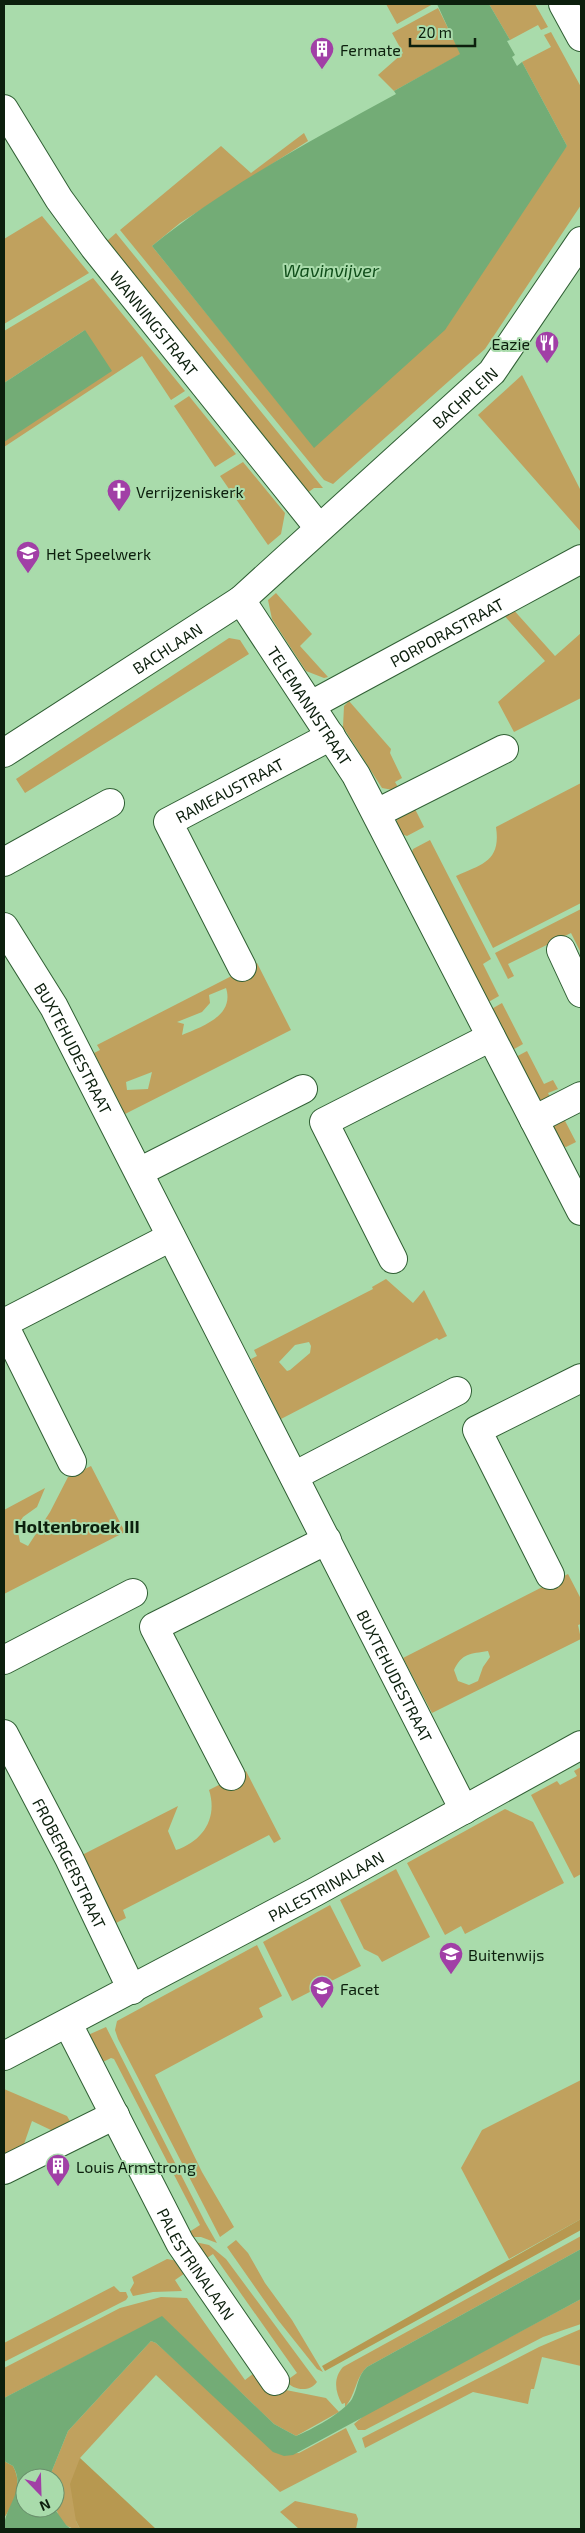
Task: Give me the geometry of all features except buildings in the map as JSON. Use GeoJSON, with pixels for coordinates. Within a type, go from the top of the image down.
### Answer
{"type":"FeatureCollection","features":[{"type":"Feature","properties":{"kind":"street"},"geometry":{"type":"LineString","coordinates":[[563,4],[581,36]]}},
{"type":"Feature","properties":{"kind":"street","name":"WANNINGSTRAAT"},"geometry":{"type":"LineString","coordinates":[[4,109],[59,199],[94,247],[319,528]]}},
{"type":"Feature","properties":{"kind":"street","name":"BACHPLEIN"},"geometry":{"type":"LineString","coordinates":[[319,528],[492,372],[581,241]]}},
{"type":"Feature","properties":{"kind":"street","name":"BACHLAAN"},"geometry":{"type":"LineString","coordinates":[[4,753],[241,600],[319,528]]}},
{"type":"Feature","properties":{"kind":"street","name":"PORPORASTRAAT"},"geometry":{"type":"LineString","coordinates":[[311,705],[581,559]]}},
{"type":"Feature","properties":{"kind":"street","name":"TELEMANNSTRAAT"},"geometry":{"type":"LineString","coordinates":[[241,600],[331,736],[377,813],[581,1211]]}},
{"type":"Feature","properties":{"kind":"street","name":"RAMEAUSTRAAT"},"geometry":{"type":"LineString","coordinates":[[242,967],[168,822],[331,736]]}},
{"type":"Feature","properties":{"kind":"street"},"geometry":{"type":"LineString","coordinates":[[377,813],[504,749]]}},
{"type":"Feature","properties":{"kind":"street"},"geometry":{"type":"LineString","coordinates":[[4,862],[110,803]]}},
{"type":"Feature","properties":{"kind":"street","name":"BUXTEHUDESTRAAT"},"geometry":{"type":"LineString","coordinates":[[6,935],[54,1007],[328,1540],[464,1810]]}},
{"type":"Feature","properties":{"kind":"street"},"geometry":{"type":"LineString","coordinates":[[561,950],[581,993]]}},
{"type":"Feature","properties":{"kind":"street"},"geometry":{"type":"LineString","coordinates":[[393,1259],[324,1122],[491,1038]]}},
{"type":"Feature","properties":{"kind":"street"},"geometry":{"type":"LineString","coordinates":[[138,1172],[303,1089]]}},
{"type":"Feature","properties":{"kind":"street"},"geometry":{"type":"LineString","coordinates":[[534,1120],[581,1096]]}},
{"type":"Feature","properties":{"kind":"street"},"geometry":{"type":"LineString","coordinates":[[72,1462],[4,1324],[171,1236]]}},
{"type":"Feature","properties":{"kind":"street"},"geometry":{"type":"LineString","coordinates":[[550,1575],[477,1430],[581,1378]]}},
{"type":"Feature","properties":{"kind":"street"},"geometry":{"type":"LineString","coordinates":[[294,1476],[457,1391]]}},
{"type":"Feature","properties":{"kind":"street"},"geometry":{"type":"LineString","coordinates":[[231,1776],[154,1627],[328,1540]]}},
{"type":"Feature","properties":{"kind":"street"},"geometry":{"type":"LineString","coordinates":[[4,1660],[133,1593]]}},
{"type":"Feature","properties":{"kind":"street","name":"FROBERGERSTRAAT"},"geometry":{"type":"LineString","coordinates":[[5,1737],[69,1858],[132,1990]]}},
{"type":"Feature","properties":{"kind":"street","name":"PALESTRINALAAN"},"geometry":{"type":"LineString","coordinates":[[4,2056],[132,1990],[581,1745]]}},
{"type":"Feature","properties":{"kind":"street","name":"PALESTRINALAAN"},"geometry":{"type":"LineString","coordinates":[[68,2024],[180,2243],[275,2381]]}},
{"type":"Feature","properties":{"kind":"street"},"geometry":{"type":"LineString","coordinates":[[4,2170],[115,2115]]}},
{"type":"Feature","properties":{"kind":"shaded area"},"geometry":{"type":"Polygon","coordinates":[[[386,4],[433,4],[397,24],[386,4]]]}},
{"type":"Feature","properties":{"kind":"shaded area"},"geometry":{"type":"Polygon","coordinates":[[[489,4],[535,4],[548,27],[541,30],[538,25],[510,40],[489,4]]]}},
{"type":"Feature","properties":{"kind":"shaded area"},"geometry":{"type":"Polygon","coordinates":[[[438,8],[461,54],[394,91],[378,75],[403,53],[392,33],[438,8]]]}},
{"type":"Feature","properties":{"kind":"shaded area"},"geometry":{"type":"Polygon","coordinates":[[[551,32],[581,87],[581,205],[485,349],[333,484],[324,480],[120,230],[221,146],[251,173],[304,133],[308,141],[180,223],[152,246],[314,447],[567,146],[522,62],[551,47],[544,35],[551,32]]]}},
{"type":"Feature","properties":{"kind":"shaded area"},"geometry":{"type":"Polygon","coordinates":[[[42,216],[89,273],[4,324],[4,239],[42,216]]]}},
{"type":"Feature","properties":{"kind":"shaded area"},"geometry":{"type":"Polygon","coordinates":[[[116,233],[323,488],[314,488],[302,497],[99,248],[116,233]]]}},
{"type":"Feature","properties":{"kind":"shaded area"},"geometry":{"type":"Polygon","coordinates":[[[93,278],[185,391],[171,400],[142,356],[4,447],[4,442],[85,330],[4,383],[4,331],[93,278]]]}},
{"type":"Feature","properties":{"kind":"shaded area"},"geometry":{"type":"Polygon","coordinates":[[[522,375],[581,491],[581,532],[478,415],[522,375]]]}},
{"type":"Feature","properties":{"kind":"shaded area"},"geometry":{"type":"Polygon","coordinates":[[[189,396],[236,454],[215,467],[174,406],[189,396]]]}},
{"type":"Feature","properties":{"kind":"shaded area"},"geometry":{"type":"Polygon","coordinates":[[[243,462],[285,513],[281,534],[268,545],[220,476],[243,462]]]}},
{"type":"Feature","properties":{"kind":"shaded area"},"geometry":{"type":"Polygon","coordinates":[[[276,593],[312,634],[300,646],[328,677],[324,678],[306,671],[272,619],[268,600],[276,593]]]}},
{"type":"Feature","properties":{"kind":"shaded area"},"geometry":{"type":"Polygon","coordinates":[[[511,607],[555,656],[581,633],[581,698],[514,732],[498,702],[545,661],[501,612],[511,607]]]}},
{"type":"Feature","properties":{"kind":"shaded area"},"geometry":{"type":"Polygon","coordinates":[[[229,638],[240,640],[249,654],[25,793],[16,779],[229,638]]]}},
{"type":"Feature","properties":{"kind":"shaded area"},"geometry":{"type":"Polygon","coordinates":[[[349,701],[391,749],[390,753],[402,778],[395,782],[398,787],[393,790],[382,788],[343,727],[344,706],[349,701]]]}},
{"type":"Feature","properties":{"kind":"shaded area"},"geometry":{"type":"Polygon","coordinates":[[[581,783],[581,903],[493,948],[456,876],[482,864],[493,854],[497,838],[496,827],[581,783]]]}},
{"type":"Feature","properties":{"kind":"shaded area"},"geometry":{"type":"Polygon","coordinates":[[[413,805],[424,827],[407,836],[398,833],[397,819],[413,805]]]}},
{"type":"Feature","properties":{"kind":"shaded area"},"geometry":{"type":"Polygon","coordinates":[[[430,840],[491,959],[483,964],[499,996],[485,1004],[410,859],[413,849],[430,840]]]}},
{"type":"Feature","properties":{"kind":"shaded area"},"geometry":{"type":"Polygon","coordinates":[[[581,909],[581,953],[571,933],[508,964],[514,976],[508,979],[495,953],[581,909]]]}},
{"type":"Feature","properties":{"kind":"shaded area"},"geometry":{"type":"Polygon","coordinates":[[[257,963],[291,1030],[125,1114],[94,1053],[100,1050],[97,1045],[257,963]],[[226,988],[209,995],[210,1003],[202,1012],[177,1022],[184,1024],[182,1035],[207,1024],[221,1013],[226,1006],[226,988]],[[152,1072],[126,1082],[127,1090],[148,1089],[152,1072]]]}},
{"type":"Feature","properties":{"kind":"shaded area"},"geometry":{"type":"Polygon","coordinates":[[[502,1003],[523,1044],[509,1052],[488,1011],[502,1003]]]}},
{"type":"Feature","properties":{"kind":"shaded area"},"geometry":{"type":"Polygon","coordinates":[[[527,1051],[544,1084],[553,1080],[558,1089],[548,1093],[552,1101],[543,1103],[538,1101],[512,1059],[527,1051]]]}},
{"type":"Feature","properties":{"kind":"shaded area"},"geometry":{"type":"Polygon","coordinates":[[[563,1117],[576,1142],[566,1147],[556,1144],[551,1124],[563,1117]]]}},
{"type":"Feature","properties":{"kind":"shaded area"},"geometry":{"type":"Polygon","coordinates":[[[386,1279],[413,1303],[424,1290],[447,1336],[439,1340],[437,1338],[281,1419],[251,1359],[257,1356],[254,1350],[373,1289],[372,1287],[386,1279]],[[309,1342],[295,1345],[279,1362],[287,1371],[290,1370],[310,1353],[311,1346],[309,1342]]]}},
{"type":"Feature","properties":{"kind":"shaded area"},"geometry":{"type":"Polygon","coordinates":[[[91,1466],[125,1532],[4,1594],[4,1510],[45,1488],[37,1507],[23,1517],[17,1527],[20,1542],[28,1546],[50,1512],[68,1477],[91,1466]]]}},
{"type":"Feature","properties":{"kind":"shaded area"},"geometry":{"type":"Polygon","coordinates":[[[568,1574],[581,1599],[581,1624],[578,1625],[581,1639],[432,1713],[403,1658],[568,1574]],[[488,1651],[467,1655],[460,1660],[454,1670],[458,1681],[469,1685],[478,1681],[483,1667],[490,1657],[488,1651]]]}},
{"type":"Feature","properties":{"kind":"shaded area"},"geometry":{"type":"Polygon","coordinates":[[[581,1767],[581,1874],[574,1878],[531,1795],[557,1781],[560,1785],[577,1776],[574,1771],[581,1767]]]}},
{"type":"Feature","properties":{"kind":"shaded area"},"geometry":{"type":"Polygon","coordinates":[[[246,1771],[281,1839],[274,1843],[269,1835],[123,1910],[126,1918],[116,1923],[82,1855],[178,1806],[168,1831],[176,1850],[186,1846],[201,1834],[210,1819],[211,1800],[209,1790],[246,1771]]]}},
{"type":"Feature","properties":{"kind":"shaded area"},"geometry":{"type":"Polygon","coordinates":[[[505,1809],[533,1822],[564,1883],[465,1934],[461,1926],[445,1935],[407,1863],[505,1809]]]}},
{"type":"Feature","properties":{"kind":"shaded area"},"geometry":{"type":"Polygon","coordinates":[[[396,1869],[430,1937],[382,1962],[378,1956],[364,1949],[340,1900],[396,1869]]]}},
{"type":"Feature","properties":{"kind":"shaded area"},"geometry":{"type":"Polygon","coordinates":[[[330,1905],[361,1966],[292,2001],[263,1942],[330,1905]]]}},
{"type":"Feature","properties":{"kind":"shaded area"},"geometry":{"type":"Polygon","coordinates":[[[257,1945],[282,1996],[259,2008],[263,2017],[155,2075],[202,2172],[234,2227],[220,2237],[115,2030],[117,2021],[257,1945]]]}},
{"type":"Feature","properties":{"kind":"shaded area"},"geometry":{"type":"Polygon","coordinates":[[[106,2027],[217,2243],[201,2237],[188,2237],[186,2234],[200,2225],[114,2059],[111,2058],[101,2063],[88,2035],[106,2027]]]}},
{"type":"Feature","properties":{"kind":"shaded area"},"geometry":{"type":"Polygon","coordinates":[[[581,2080],[581,2219],[509,2259],[461,2168],[482,2130],[581,2080]]]}},
{"type":"Feature","properties":{"kind":"shaded area"},"geometry":{"type":"Polygon","coordinates":[[[4,2089],[67,2116],[71,2123],[53,2131],[32,2121],[23,2147],[4,2157],[4,2089]]]}},
{"type":"Feature","properties":{"kind":"shaded area"},"geometry":{"type":"Polygon","coordinates":[[[581,2219],[581,2230],[325,2371],[322,2366],[581,2219]]]}},
{"type":"Feature","properties":{"kind":"shaded area"},"geometry":{"type":"Polygon","coordinates":[[[581,2236],[581,2249],[367,2367],[360,2376],[349,2402],[345,2407],[345,2403],[342,2404],[338,2395],[336,2380],[343,2367],[581,2236]]]}},
{"type":"Feature","properties":{"kind":"shaded area"},"geometry":{"type":"Polygon","coordinates":[[[236,2240],[248,2253],[265,2283],[292,2320],[323,2372],[317,2369],[278,2320],[227,2247],[236,2240]]]}},
{"type":"Feature","properties":{"kind":"shaded area"},"geometry":{"type":"Polygon","coordinates":[[[195,2242],[209,2245],[226,2259],[317,2382],[314,2385],[310,2388],[301,2389],[286,2381],[297,2373],[213,2254],[201,2262],[195,2242]]]}},
{"type":"Feature","properties":{"kind":"shaded area"},"geometry":{"type":"Polygon","coordinates":[[[167,2259],[178,2261],[188,2271],[175,2280],[182,2291],[153,2292],[133,2296],[130,2290],[134,2283],[132,2277],[167,2259]]]}},
{"type":"Feature","properties":{"kind":"shaded area"},"geometry":{"type":"Polygon","coordinates":[[[114,2286],[120,2292],[126,2292],[128,2297],[126,2300],[4,2362],[4,2343],[114,2286]]]}},
{"type":"Feature","properties":{"kind":"shaded area"},"geometry":{"type":"Polygon","coordinates":[[[161,2297],[187,2298],[245,2380],[258,2370],[276,2388],[326,2398],[339,2412],[296,2436],[274,2424],[162,2317],[4,2398],[4,2368],[120,2308],[161,2297]]]}},
{"type":"Feature","properties":{"kind":"shaded area"},"geometry":{"type":"Polygon","coordinates":[[[581,2299],[581,2324],[543,2337],[365,2430],[358,2430],[354,2424],[366,2414],[581,2299]]]}},
{"type":"Feature","properties":{"kind":"shaded area"},"geometry":{"type":"Polygon","coordinates":[[[581,2329],[581,2366],[542,2357],[528,2404],[473,2392],[365,2448],[362,2438],[539,2347],[581,2329]]]}},
{"type":"Feature","properties":{"kind":"shaded area"},"geometry":{"type":"Polygon","coordinates":[[[151,2341],[156,2343],[279,2454],[299,2453],[346,2428],[357,2452],[280,2492],[156,2375],[80,2458],[76,2521],[80,2529],[71,2528],[64,2524],[60,2518],[65,2518],[65,2468],[53,2468],[68,2431],[151,2341]]]}},
{"type":"Feature","properties":{"kind":"shaded area"},"geometry":{"type":"Polygon","coordinates":[[[80,2458],[156,2529],[80,2529],[76,2521],[70,2484],[80,2458]]]}},
{"type":"Feature","properties":{"kind":"shaded area"},"geometry":{"type":"Polygon","coordinates":[[[4,2461],[13,2466],[15,2471],[15,2496],[4,2518],[4,2461]]]}},
{"type":"Feature","properties":{"kind":"shaded area"},"geometry":{"type":"Polygon","coordinates":[[[295,2501],[356,2514],[358,2519],[356,2529],[299,2529],[280,2512],[295,2501]]]}},
{"type":"Feature","properties":{"kind":"water","name":"Wavinvijver"},"geometry":{"type":"Polygon","coordinates":[[[437,4],[489,4],[510,40],[507,41],[515,55],[512,57],[517,66],[522,62],[567,146],[445,330],[314,448],[152,246],[240,183],[396,94],[394,91],[460,54],[437,4]]]}},
{"type":"Feature","properties":{"kind":"water"},"geometry":{"type":"Polygon","coordinates":[[[85,330],[112,371],[4,442],[4,383],[85,330]]]}},
{"type":"Feature","properties":{"kind":"water"},"geometry":{"type":"Polygon","coordinates":[[[581,2249],[581,2299],[293,2455],[284,2456],[273,2452],[156,2343],[151,2341],[68,2431],[53,2468],[15,2468],[15,2470],[13,2466],[4,2461],[4,2398],[162,2316],[274,2424],[296,2436],[310,2430],[342,2410],[352,2399],[359,2378],[367,2367],[581,2249]]]}},
{"type":"Feature","properties":{"kind":"water"},"geometry":{"type":"Polygon","coordinates":[[[15,2494],[15,2518],[61,2518],[71,2529],[4,2529],[7,2513],[15,2494]]]}},
{"type":"Feature","properties":{"kind":"place","name":"Fermate"},"geometry":{"type":"Point","coordinates":[322,70]}},
{"type":"Feature","properties":{"kind":"place","name":"Eazie"},"geometry":{"type":"Point","coordinates":[547,364]}},
{"type":"Feature","properties":{"kind":"place","name":"Verrijzeniskerk"},"geometry":{"type":"Point","coordinates":[119,512]}},
{"type":"Feature","properties":{"kind":"place","name":"Het Speelwerk"},"geometry":{"type":"Point","coordinates":[28,574]}},
{"type":"Feature","properties":{"kind":"place","name":"Buitenwijs"},"geometry":{"type":"Point","coordinates":[451,1975]}},
{"type":"Feature","properties":{"kind":"place","name":"Facet"},"geometry":{"type":"Point","coordinates":[322,2009]}},
{"type":"Feature","properties":{"kind":"place","name":"Louis Armstrong"},"geometry":{"type":"Point","coordinates":[58,2187]}},
{"type":"Feature","properties":{"kind":"district","name":"Holtenbroek III"},"geometry":{"type":"Point","coordinates":[77,1526]}}]}
